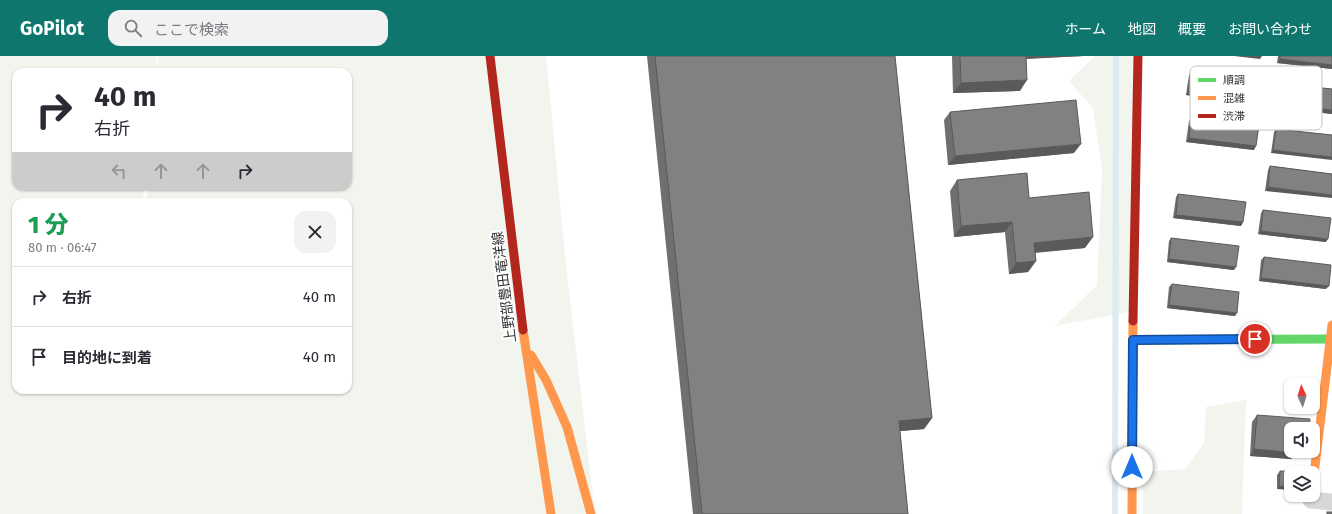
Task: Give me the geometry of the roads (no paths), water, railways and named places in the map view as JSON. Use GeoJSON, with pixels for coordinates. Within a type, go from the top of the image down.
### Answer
{"type":"FeatureCollection","features":[{"type":"Feature","properties":{"kind":"street","name":"上野部豊田竜洋線"},"geometry":{"type":"LineString","coordinates":[[490,56],[525,346],[550,514]]}},
{"type":"Feature","properties":{"kind":"street"},"geometry":{"type":"LineString","coordinates":[[1132,514],[1133,340],[1138,56]]}},
{"type":"Feature","properties":{"kind":"street"},"geometry":{"type":"LineString","coordinates":[[1315,466],[1332,325]]}},
{"type":"Feature","properties":{"kind":"street"},"geometry":{"type":"LineString","coordinates":[[1133,340],[1331,339]]}},
{"type":"Feature","properties":{"kind":"street"},"geometry":{"type":"LineString","coordinates":[[525,346],[546,380],[567,427],[591,514]]}},
{"type":"Feature","properties":{"kind":"street"},"geometry":{"type":"LineString","coordinates":[[1311,503],[1332,502]]}},
{"type":"Feature","properties":{"kind":"waterway"},"geometry":{"type":"LineString","coordinates":[[1115,514],[1116,56]]}}]}
